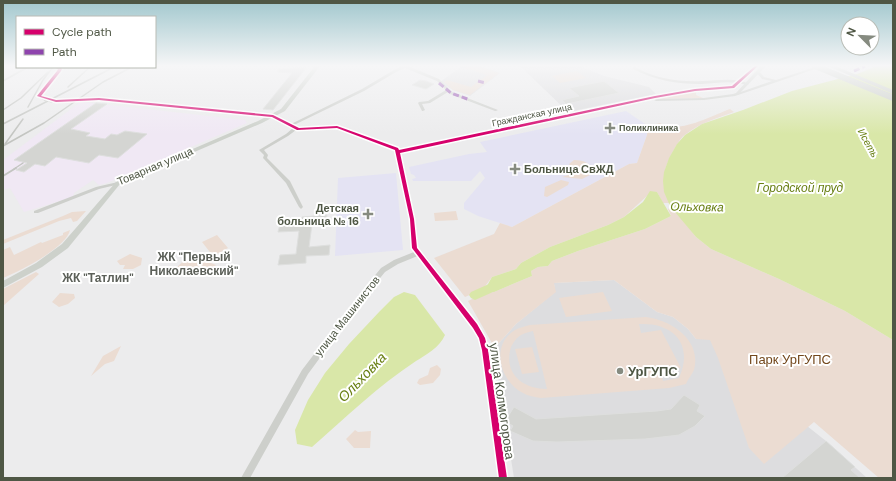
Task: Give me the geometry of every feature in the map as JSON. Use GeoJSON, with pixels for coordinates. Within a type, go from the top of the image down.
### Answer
{"type":"FeatureCollection","features":[{"type":"Feature","properties":{"kind":"main road","name":"Товарная улица"},"geometry":{"type":"LineString","coordinates":[[118,183],[273,116],[286,107],[300,88]]}},
{"type":"Feature","properties":{"kind":"main road"},"geometry":{"type":"LineString","coordinates":[[870,88],[893,98]]}},
{"type":"Feature","properties":{"kind":"main road"},"geometry":{"type":"LineString","coordinates":[[3,285],[39,265],[65,246],[118,183]]}},
{"type":"Feature","properties":{"kind":"street"},"geometry":{"type":"LineString","coordinates":[[44,99],[39,96],[45,88]]}},
{"type":"Feature","properties":{"kind":"street"},"geometry":{"type":"LineString","coordinates":[[291,125],[364,88]]}},
{"type":"Feature","properties":{"kind":"street","name":"Гражданская улица"},"geometry":{"type":"LineString","coordinates":[[650,100],[655,97],[723,88]]}},
{"type":"Feature","properties":{"kind":"street"},"geometry":{"type":"LineString","coordinates":[[738,94],[743,88]]}},
{"type":"Feature","properties":{"kind":"street"},"geometry":{"type":"LineString","coordinates":[[738,94],[755,88]]}},
{"type":"Feature","properties":{"kind":"street"},"geometry":{"type":"LineString","coordinates":[[702,90],[698,91],[698,94],[710,99]]}},
{"type":"Feature","properties":{"kind":"street"},"geometry":{"type":"LineString","coordinates":[[423,110],[420,103],[429,102],[447,91],[496,110]]}},
{"type":"Feature","properties":{"kind":"street","name":"Гражданская улица"},"geometry":{"type":"LineString","coordinates":[[398,152],[650,100],[710,99],[738,94]]}},
{"type":"Feature","properties":{"kind":"street"},"geometry":{"type":"LineString","coordinates":[[53,101],[84,100],[140,103],[273,116],[303,130],[337,127],[397,149],[412,219],[415,248],[418,253]]}},
{"type":"Feature","properties":{"kind":"street"},"geometry":{"type":"LineString","coordinates":[[296,128],[287,135],[260,150],[266,155],[265,158],[288,182],[301,207]]}},
{"type":"Feature","properties":{"kind":"street","name":"Товарная улица"},"geometry":{"type":"LineString","coordinates":[[36,212],[98,188],[118,183]]}},
{"type":"Feature","properties":{"kind":"street","name":"улица Машинистов"},"geometry":{"type":"LineString","coordinates":[[244,478],[305,372],[365,292],[383,270],[396,262],[418,253]]}},
{"type":"Feature","properties":{"kind":"street","name":"улица Колмогорова"},"geometry":{"type":"LineString","coordinates":[[418,253],[425,259],[447,287],[482,338],[490,378],[503,478]]}},
{"type":"Feature","properties":{"kind":"shaded area"},"geometry":{"type":"Polygon","coordinates":[[[450,88],[480,88],[470,96],[450,88]]]}},
{"type":"Feature","properties":{"kind":"shaded area"},"geometry":{"type":"Polygon","coordinates":[[[543,88],[650,88],[656,94],[568,112],[543,88]]]}},
{"type":"Feature","properties":{"kind":"shaded area"},"geometry":{"type":"Polygon","coordinates":[[[83,102],[245,120],[247,123],[107,183],[99,185],[93,180],[74,193],[73,197],[24,212],[10,188],[3,190],[3,160],[79,103],[83,102]]]}},
{"type":"Feature","properties":{"kind":"shaded area","name":"Больница СвЖД"},"geometry":{"type":"Polygon","coordinates":[[[626,111],[648,126],[647,135],[637,163],[629,164],[512,227],[478,216],[464,209],[464,203],[485,178],[480,171],[471,181],[413,181],[412,179],[416,178],[411,174],[409,167],[469,154],[487,152],[480,142],[626,111]]]}},
{"type":"Feature","properties":{"kind":"shaded area","name":"Детская больница № 16"},"geometry":{"type":"Polygon","coordinates":[[[396,173],[403,250],[335,256],[338,178],[396,173]]]}},
{"type":"Feature","properties":{"kind":"shaded area","name":"УрГУПС"},"geometry":{"type":"Polygon","coordinates":[[[614,280],[657,312],[673,317],[688,329],[696,339],[710,339],[788,411],[826,441],[867,478],[514,478],[493,345],[498,344],[516,324],[555,292],[554,283],[614,280]]]}},
{"type":"Feature","properties":{"kind":"green space"},"geometry":{"type":"Polygon","coordinates":[[[451,88],[478,88],[470,95],[451,88]]]}},
{"type":"Feature","properties":{"kind":"green space"},"geometry":{"type":"Polygon","coordinates":[[[696,91],[696,95],[703,98],[652,99],[696,91]]]}},
{"type":"Feature","properties":{"kind":"green space"},"geometry":{"type":"Polygon","coordinates":[[[730,109],[734,112],[697,127],[684,135],[678,142],[668,162],[664,175],[665,188],[670,203],[663,203],[657,192],[648,195],[624,217],[608,225],[550,247],[521,263],[516,269],[492,277],[483,289],[465,297],[434,258],[494,234],[500,223],[512,227],[629,164],[637,163],[647,135],[648,126],[660,123],[675,127],[685,126],[730,109]]]}},
{"type":"Feature","properties":{"kind":"green space"},"geometry":{"type":"Polygon","coordinates":[[[574,160],[587,163],[594,173],[582,179],[562,177],[572,174],[573,170],[569,164],[574,160]]]}},
{"type":"Feature","properties":{"kind":"green space"},"geometry":{"type":"Polygon","coordinates":[[[561,180],[569,182],[568,185],[547,197],[544,196],[545,187],[561,180]]]}},
{"type":"Feature","properties":{"kind":"green space","name":"Парк УрГУПС"},"geometry":{"type":"Polygon","coordinates":[[[668,209],[674,209],[696,237],[711,249],[779,279],[845,311],[893,340],[893,478],[879,478],[814,422],[764,464],[749,448],[718,358],[710,340],[696,339],[688,329],[673,317],[657,312],[614,280],[554,283],[556,292],[516,324],[498,344],[493,345],[468,301],[485,293],[494,292],[532,276],[531,271],[538,267],[548,266],[552,261],[645,229],[671,216],[668,209]]]}},
{"type":"Feature","properties":{"kind":"green space"},"geometry":{"type":"Polygon","coordinates":[[[86,211],[77,221],[73,222],[71,218],[59,221],[3,244],[3,240],[72,212],[86,211]]]}},
{"type":"Feature","properties":{"kind":"green space"},"geometry":{"type":"Polygon","coordinates":[[[456,211],[458,220],[435,221],[434,213],[456,211]]]}},
{"type":"Feature","properties":{"kind":"green space"},"geometry":{"type":"Polygon","coordinates":[[[70,230],[67,237],[52,251],[31,264],[3,278],[3,250],[10,247],[14,255],[41,242],[42,243],[63,235],[63,233],[70,230]]]}},
{"type":"Feature","properties":{"kind":"green space"},"geometry":{"type":"Polygon","coordinates":[[[217,235],[228,248],[213,256],[202,242],[217,235]]]}},
{"type":"Feature","properties":{"kind":"green space"},"geometry":{"type":"Polygon","coordinates":[[[130,254],[142,258],[141,265],[133,269],[123,269],[125,265],[120,265],[117,261],[130,254]]]}},
{"type":"Feature","properties":{"kind":"green space"},"geometry":{"type":"Polygon","coordinates":[[[190,255],[216,265],[203,277],[177,267],[190,255]]]}},
{"type":"Feature","properties":{"kind":"green space"},"geometry":{"type":"Polygon","coordinates":[[[36,272],[39,274],[3,306],[3,289],[36,272]]]}},
{"type":"Feature","properties":{"kind":"green space"},"geometry":{"type":"Polygon","coordinates":[[[603,292],[612,311],[566,317],[559,298],[603,292]]]}},
{"type":"Feature","properties":{"kind":"green space"},"geometry":{"type":"Polygon","coordinates":[[[60,293],[74,294],[75,298],[68,304],[59,307],[52,302],[60,293]]]}},
{"type":"Feature","properties":{"kind":"green space"},"geometry":{"type":"Polygon","coordinates":[[[646,317],[656,319],[674,327],[689,341],[693,349],[695,359],[694,370],[686,384],[669,388],[541,398],[529,396],[515,388],[509,381],[501,363],[500,354],[502,345],[507,337],[515,330],[530,325],[646,317]],[[639,324],[641,333],[661,330],[681,368],[660,371],[663,381],[679,378],[683,366],[684,355],[678,338],[662,327],[651,324],[639,324]],[[533,331],[522,334],[514,342],[509,356],[510,365],[512,372],[523,383],[538,388],[547,389],[533,331]]]}},
{"type":"Feature","properties":{"kind":"green space"},"geometry":{"type":"Polygon","coordinates":[[[121,346],[114,361],[105,364],[91,376],[103,356],[121,346]]]}},
{"type":"Feature","properties":{"kind":"green space"},"geometry":{"type":"Polygon","coordinates":[[[532,347],[539,372],[522,374],[515,349],[532,347]]]}},
{"type":"Feature","properties":{"kind":"green space"},"geometry":{"type":"Polygon","coordinates":[[[437,365],[441,369],[440,375],[433,383],[420,385],[417,383],[419,379],[428,375],[430,368],[437,365]]]}},
{"type":"Feature","properties":{"kind":"green space"},"geometry":{"type":"Polygon","coordinates":[[[355,430],[358,432],[371,431],[370,448],[354,448],[346,439],[355,430]]]}},
{"type":"Feature","properties":{"kind":"water","name":"Городской пруд"},"geometry":{"type":"Polygon","coordinates":[[[802,88],[893,88],[893,340],[845,311],[779,279],[711,249],[696,237],[670,206],[664,192],[664,172],[669,158],[677,144],[685,135],[702,124],[802,88]]]}},
{"type":"Feature","properties":{"kind":"water"},"geometry":{"type":"Polygon","coordinates":[[[650,191],[657,192],[671,216],[645,229],[578,251],[552,261],[548,266],[538,267],[531,271],[532,276],[494,292],[484,291],[492,277],[516,269],[521,263],[550,247],[608,225],[624,217],[643,202],[650,191]]]}},
{"type":"Feature","properties":{"kind":"water"},"geometry":{"type":"Polygon","coordinates":[[[404,292],[415,295],[445,335],[443,339],[432,350],[375,391],[312,447],[297,444],[295,430],[308,400],[325,373],[349,344],[380,311],[394,297],[404,292]]]}},
{"type":"Feature","properties":{"kind":"building"},"geometry":{"type":"Polygon","coordinates":[[[280,88],[290,88],[273,110],[263,109],[280,88]]]}},
{"type":"Feature","properties":{"kind":"building"},"geometry":{"type":"Polygon","coordinates":[[[570,88],[613,88],[619,93],[566,104],[562,100],[579,96],[570,88]]]}},
{"type":"Feature","properties":{"kind":"building"},"geometry":{"type":"Polygon","coordinates":[[[96,103],[107,104],[71,129],[90,133],[86,136],[105,139],[111,134],[117,135],[125,131],[147,134],[118,158],[99,155],[89,163],[56,157],[45,166],[35,164],[24,172],[16,170],[27,163],[14,160],[96,103]]]}},
{"type":"Feature","properties":{"kind":"building"},"geometry":{"type":"Polygon","coordinates":[[[327,215],[326,223],[312,224],[309,247],[330,245],[329,255],[306,256],[306,263],[278,265],[280,255],[296,254],[299,231],[278,232],[280,224],[301,222],[302,217],[327,215]]]}},
{"type":"Feature","properties":{"kind":"building"},"geometry":{"type":"Polygon","coordinates":[[[684,395],[700,405],[697,411],[705,416],[695,426],[679,435],[645,439],[557,442],[533,441],[510,431],[513,426],[505,421],[514,407],[536,419],[657,411],[671,409],[684,395]]]}},
{"type":"Feature","properties":{"kind":"building"},"geometry":{"type":"Polygon","coordinates":[[[826,441],[855,467],[851,470],[860,478],[782,478],[826,441]]]}},
{"type":"Feature","properties":{"kind":"waterway","name":"Ольховка"},"geometry":{"type":"LineString","coordinates":[[475,295],[498,285]]}},
{"type":"Feature","properties":{"kind":"tunnel"},"geometry":{"type":"LineString","coordinates":[[44,99],[53,101]]}},
{"type":"Feature","properties":{"kind":"tram line"},"geometry":{"type":"LineString","coordinates":[[877,88],[893,95]]}},
{"type":"Feature","properties":{"kind":"railway"},"geometry":{"type":"LineString","coordinates":[[3,110],[21,98],[31,88]]}},
{"type":"Feature","properties":{"kind":"railway"},"geometry":{"type":"LineString","coordinates":[[28,107],[38,88]]}},
{"type":"Feature","properties":{"kind":"railway"},"geometry":{"type":"LineString","coordinates":[[3,124],[72,88]]}},
{"type":"Feature","properties":{"kind":"railway"},"geometry":{"type":"LineString","coordinates":[[3,146],[44,123],[94,88]]}},
{"type":"Feature","properties":{"kind":"railway"},"geometry":{"type":"LineString","coordinates":[[5,144],[23,119]]}},
{"type":"Feature","properties":{"kind":"railway"},"geometry":{"type":"LineString","coordinates":[[14,169],[23,163]]}},
{"type":"Feature","properties":{"kind":"railway"},"geometry":{"type":"LineString","coordinates":[[3,176],[16,168]]}},
{"type":"Feature","properties":{"kind":"marked path"},"geometry":{"type":"LineString","coordinates":[[446,88],[451,93],[470,100]]}},
{"type":"Feature","properties":{"kind":"cycle path"},"geometry":{"type":"LineString","coordinates":[[45,88],[39,96],[56,101],[99,99],[273,116],[298,129],[337,127],[397,149],[412,219],[415,248],[475,326],[482,338],[503,478]]}},
{"type":"Feature","properties":{"kind":"cycle path"},"geometry":{"type":"LineString","coordinates":[[398,152],[655,97],[695,90],[715,88]]}},
{"type":"Feature","properties":{"kind":"place","name":"Поликлиника"},"geometry":{"type":"Point","coordinates":[610,128]}},
{"type":"Feature","properties":{"kind":"place","name":"Больница СвЖД"},"geometry":{"type":"Point","coordinates":[515,169]}},
{"type":"Feature","properties":{"kind":"place","name":"Детская больница № 16"},"geometry":{"type":"Point","coordinates":[368,214]}},
{"type":"Feature","properties":{"kind":"place","name":"УрГУПС"},"geometry":{"type":"Point","coordinates":[620,371]}},
{"type":"Feature","properties":{"kind":"district","name":"ЖК \"Первый Николаевский\""},"geometry":{"type":"Point","coordinates":[194,264]}},
{"type":"Feature","properties":{"kind":"district","name":"ЖК \"Татлин\""},"geometry":{"type":"Point","coordinates":[98,278]}},
{"type":"Feature","properties":{"kind":"water label","name":"Исеть"},"geometry":{"type":"Point","coordinates":[868,143]}}]}
